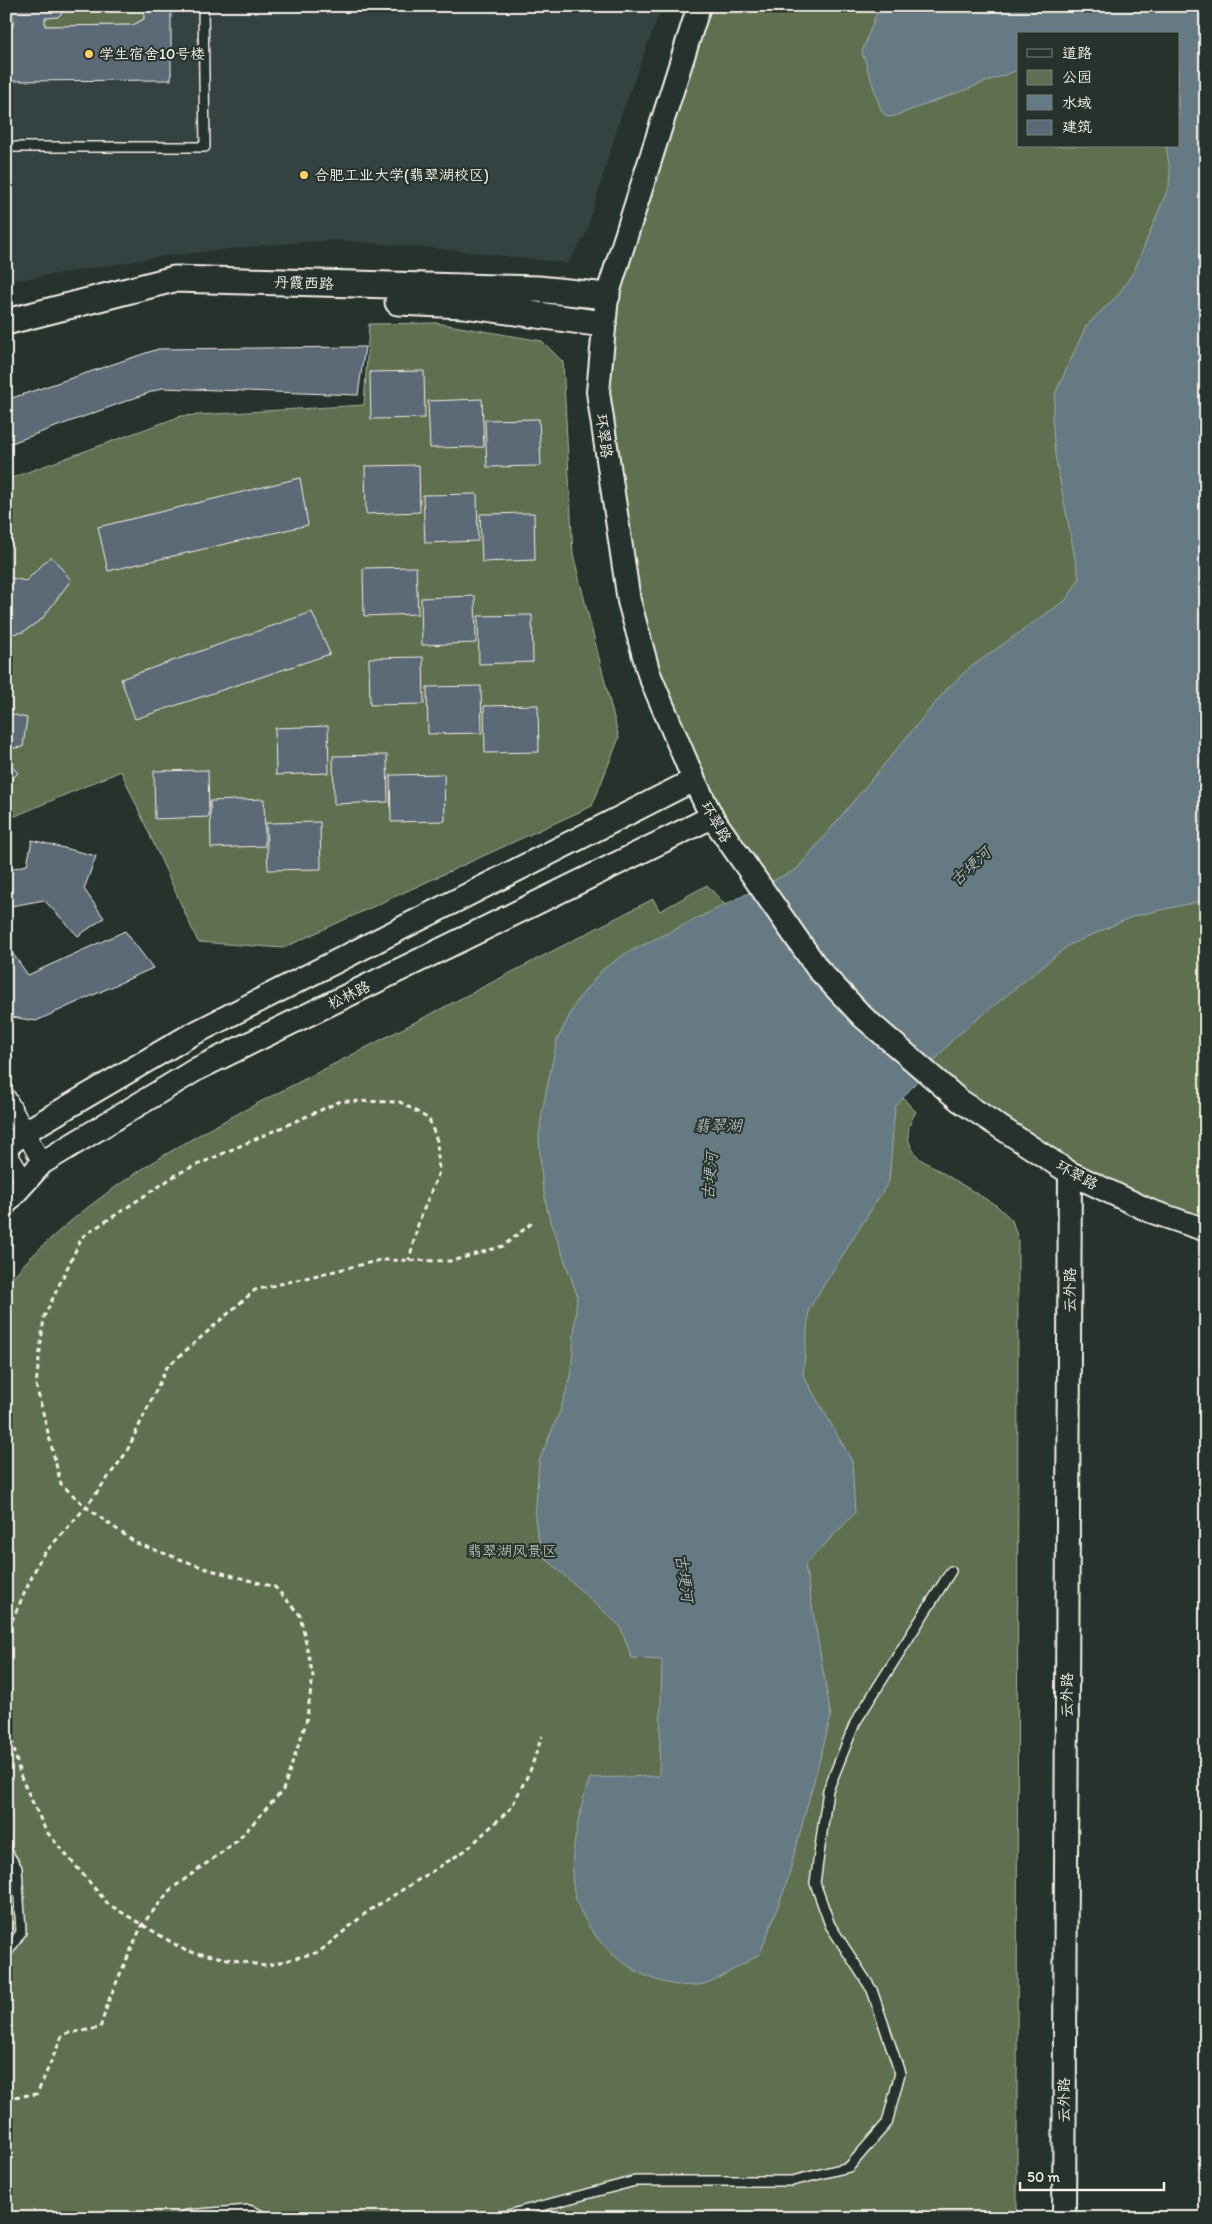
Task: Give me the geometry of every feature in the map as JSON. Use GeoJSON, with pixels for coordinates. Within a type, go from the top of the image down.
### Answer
{"type":"FeatureCollection","features":[{"type":"Feature","properties":{"kind":"main road","name":"丹霞西路"},"geometry":{"type":"LineString","coordinates":[[6,322],[174,279],[538,289],[607,296]]}},
{"type":"Feature","properties":{"kind":"main road","name":"丹霞西路"},"geometry":{"type":"LineString","coordinates":[[6,337],[42,326],[189,292],[464,306],[604,324]]}},
{"type":"Feature","properties":{"kind":"street","name":"环翠路"},"geometry":{"type":"LineString","coordinates":[[699,6],[607,296],[598,392],[629,601],[649,674],[694,780],[712,817],[737,856],[818,969],[863,1017],[959,1100],[1070,1173],[1150,1211],[1206,1230]]}},
{"type":"Feature","properties":{"kind":"street"},"geometry":{"type":"LineString","coordinates":[[25,1182],[6,1149],[25,1132],[187,1037],[694,780]]}},
{"type":"Feature","properties":{"kind":"street","name":"松林路"},"geometry":{"type":"LineString","coordinates":[[6,1203],[42,1163],[197,1069],[712,817]]}},
{"type":"Feature","properties":{"kind":"street"},"geometry":{"type":"LineString","coordinates":[[6,1097],[42,1163]]}},
{"type":"Feature","properties":{"kind":"street","name":"云外路"},"geometry":{"type":"LineString","coordinates":[[1064,2218],[1070,1173]]}},
{"type":"Feature","properties":{"kind":"lane"},"geometry":{"type":"LineString","coordinates":[[6,147],[205,147],[203,6]]}},
{"type":"Feature","properties":{"kind":"lane"},"geometry":{"type":"LineString","coordinates":[[497,2218],[635,2182],[792,2181],[849,2167],[887,2123],[900,2072],[872,1990],[830,1926],[815,1883],[828,1790],[855,1722],[951,1571]]}},
{"type":"Feature","properties":{"kind":"lane"},"geometry":{"type":"LineString","coordinates":[[6,1850],[18,1868],[21,1932],[6,1955]]}},
{"type":"Feature","properties":{"kind":"lane"},"geometry":{"type":"LineString","coordinates":[[180,2218],[187,2215],[249,2210],[266,2218]]}},
{"type":"Feature","properties":{"kind":"path"},"geometry":{"type":"LineString","coordinates":[[6,2098],[37,2094],[63,2034],[100,2028],[110,1997],[142,1924],[170,1890],[237,1841],[283,1790],[306,1723],[313,1676],[300,1615],[275,1587],[207,1569],[136,1543],[86,1507],[61,1484],[36,1385],[44,1317],[82,1237],[179,1173],[341,1101],[400,1102],[429,1120],[437,1141],[439,1172],[419,1221],[409,1260]]}},
{"type":"Feature","properties":{"kind":"path"},"geometry":{"type":"LineString","coordinates":[[8,1630],[40,1557],[86,1507],[126,1453],[167,1367],[255,1290],[381,1260],[452,1261],[503,1246],[532,1223]]}},
{"type":"Feature","properties":{"kind":"path"},"geometry":{"type":"LineString","coordinates":[[6,1714],[20,1775],[46,1832],[108,1904],[186,1951],[265,1966],[319,1952],[367,1912],[466,1850],[511,1808],[530,1771],[542,1736]]}},
{"type":"Feature","properties":{"kind":"shaded area","name":"合肥工业大学(翡翠湖校区)"},"geometry":{"type":"Polygon","coordinates":[[[6,6],[662,6],[621,115],[585,236],[567,263],[444,249],[334,240],[264,245],[164,256],[6,282],[6,6]]]}},
{"type":"Feature","properties":{"kind":"green space"},"geometry":{"type":"Polygon","coordinates":[[[65,6],[144,6],[144,19],[133,25],[45,26],[45,18],[58,17],[65,10],[65,6]]]}},
{"type":"Feature","properties":{"kind":"green space"},"geometry":{"type":"Polygon","coordinates":[[[699,6],[1206,6],[1206,1230],[1150,1211],[959,1100],[737,856],[649,674],[598,392],[603,324],[699,6]]]}},
{"type":"Feature","properties":{"kind":"green space"},"geometry":{"type":"Polygon","coordinates":[[[436,323],[542,341],[563,362],[573,554],[619,738],[592,806],[283,948],[198,942],[121,771],[6,820],[6,480],[181,416],[364,405],[369,324],[436,323]]]}},
{"type":"Feature","properties":{"kind":"green space","name":"翡翠湖风景区"},"geometry":{"type":"Polygon","coordinates":[[[707,885],[916,1112],[908,1131],[908,1136],[909,1142],[920,1159],[997,1206],[1012,1220],[1018,1239],[1017,2218],[6,2218],[6,1284],[42,1247],[80,1213],[121,1183],[207,1130],[653,899],[660,911],[707,885]]]}},
{"type":"Feature","properties":{"kind":"water","name":"翡翠湖"},"geometry":{"type":"Polygon","coordinates":[[[879,6],[1206,6],[1206,900],[1134,916],[1069,945],[954,1038],[895,1107],[889,1181],[809,1309],[803,1375],[852,1461],[855,1513],[805,1565],[831,1717],[786,1885],[760,1954],[709,1982],[681,1985],[660,1981],[639,1973],[603,1945],[589,1926],[579,1907],[573,1886],[572,1874],[576,1832],[590,1778],[659,1776],[662,1660],[632,1658],[620,1626],[545,1558],[538,1537],[535,1519],[539,1461],[560,1411],[571,1375],[577,1295],[548,1213],[542,1182],[539,1138],[542,1112],[557,1040],[578,999],[602,970],[625,954],[797,869],[946,690],[968,669],[1067,599],[1079,579],[1055,455],[1052,417],[1056,392],[1086,326],[1118,295],[1134,271],[1169,186],[1170,171],[1166,148],[1180,148],[1180,32],[1017,32],[1017,70],[892,117],[886,116],[881,110],[862,52],[879,6]]]}},
{"type":"Feature","properties":{"kind":"building","name":"学生宿舍10号楼"},"geometry":{"type":"Polygon","coordinates":[[[13,6],[65,6],[65,10],[58,17],[45,18],[45,26],[133,25],[144,19],[144,6],[171,6],[171,80],[6,81],[6,27],[13,27],[13,6]]]}},
{"type":"Feature","properties":{"kind":"building"},"geometry":{"type":"Polygon","coordinates":[[[365,347],[358,395],[162,388],[6,445],[6,400],[158,349],[365,347]]]}},
{"type":"Feature","properties":{"kind":"building"},"geometry":{"type":"Polygon","coordinates":[[[424,371],[425,418],[371,419],[370,372],[424,371]]]}},
{"type":"Feature","properties":{"kind":"building"},"geometry":{"type":"Polygon","coordinates":[[[482,399],[484,447],[430,448],[428,401],[482,399]]]}},
{"type":"Feature","properties":{"kind":"building"},"geometry":{"type":"Polygon","coordinates":[[[539,419],[541,466],[487,467],[485,420],[539,419]]]}},
{"type":"Feature","properties":{"kind":"building"},"geometry":{"type":"Polygon","coordinates":[[[419,465],[420,512],[366,514],[365,466],[419,465]]]}},
{"type":"Feature","properties":{"kind":"building"},"geometry":{"type":"Polygon","coordinates":[[[300,478],[308,525],[108,571],[98,527],[300,478]]]}},
{"type":"Feature","properties":{"kind":"building"},"geometry":{"type":"Polygon","coordinates":[[[477,494],[478,541],[425,543],[423,495],[477,494]]]}},
{"type":"Feature","properties":{"kind":"building"},"geometry":{"type":"Polygon","coordinates":[[[534,513],[535,560],[482,562],[480,514],[534,513]]]}},
{"type":"Feature","properties":{"kind":"building"},"geometry":{"type":"Polygon","coordinates":[[[51,556],[71,580],[42,619],[23,632],[6,635],[6,577],[26,581],[51,556]]]}},
{"type":"Feature","properties":{"kind":"building"},"geometry":{"type":"Polygon","coordinates":[[[416,567],[418,614],[364,616],[363,568],[416,567]]]}},
{"type":"Feature","properties":{"kind":"building"},"geometry":{"type":"Polygon","coordinates":[[[475,596],[476,643],[422,645],[421,598],[475,596]]]}},
{"type":"Feature","properties":{"kind":"building"},"geometry":{"type":"Polygon","coordinates":[[[312,612],[330,654],[135,719],[121,679],[312,612]]]}},
{"type":"Feature","properties":{"kind":"building"},"geometry":{"type":"Polygon","coordinates":[[[532,615],[533,662],[479,664],[478,616],[532,615]]]}},
{"type":"Feature","properties":{"kind":"building"},"geometry":{"type":"Polygon","coordinates":[[[423,657],[424,704],[370,705],[369,658],[423,657]]]}},
{"type":"Feature","properties":{"kind":"building"},"geometry":{"type":"Polygon","coordinates":[[[481,686],[482,733],[428,734],[427,687],[481,686]]]}},
{"type":"Feature","properties":{"kind":"building"},"geometry":{"type":"Polygon","coordinates":[[[538,705],[539,752],[485,753],[484,706],[538,705]]]}},
{"type":"Feature","properties":{"kind":"building"},"geometry":{"type":"Polygon","coordinates":[[[6,713],[27,718],[23,747],[6,749],[6,713]]]}},
{"type":"Feature","properties":{"kind":"building"},"geometry":{"type":"Polygon","coordinates":[[[328,726],[329,773],[276,775],[275,728],[328,726]]]}},
{"type":"Feature","properties":{"kind":"building"},"geometry":{"type":"Polygon","coordinates":[[[387,755],[388,802],[334,804],[333,756],[387,755]]]}},
{"type":"Feature","properties":{"kind":"building"},"geometry":{"type":"Polygon","coordinates":[[[6,760],[18,773],[6,785],[6,760]]]}},
{"type":"Feature","properties":{"kind":"building"},"geometry":{"type":"Polygon","coordinates":[[[208,770],[209,817],[155,819],[154,771],[208,770]]]}},
{"type":"Feature","properties":{"kind":"building"},"geometry":{"type":"Polygon","coordinates":[[[444,774],[445,821],[391,822],[390,775],[444,774]]]}},
{"type":"Feature","properties":{"kind":"building"},"geometry":{"type":"Polygon","coordinates":[[[264,799],[265,846],[211,848],[210,801],[264,799]]]}},
{"type":"Feature","properties":{"kind":"building"},"geometry":{"type":"Polygon","coordinates":[[[320,822],[321,869],[268,870],[266,823],[320,822]]]}},
{"type":"Feature","properties":{"kind":"building"},"geometry":{"type":"Polygon","coordinates":[[[32,840],[96,856],[84,889],[104,918],[78,936],[44,900],[6,907],[6,870],[27,865],[32,840]]]}},
{"type":"Feature","properties":{"kind":"building"},"geometry":{"type":"Polygon","coordinates":[[[125,931],[153,968],[36,1021],[6,1016],[6,944],[28,975],[125,931]]]}},
{"type":"Feature","properties":{"kind":"place","name":"学生宿舍10号楼"},"geometry":{"type":"Point","coordinates":[89,54]}},
{"type":"Feature","properties":{"kind":"place","name":"合肥工业大学(翡翠湖校区)"},"geometry":{"type":"Point","coordinates":[304,175]}},
{"type":"Feature","properties":{"kind":"water label","name":"古埂河"},"geometry":{"type":"Point","coordinates":[970,866]}},
{"type":"Feature","properties":{"kind":"water label","name":"古埂河"},"geometry":{"type":"Point","coordinates":[709,1176]}},
{"type":"Feature","properties":{"kind":"water label","name":"古埂河"},"geometry":{"type":"Point","coordinates":[685,1578]}}]}
